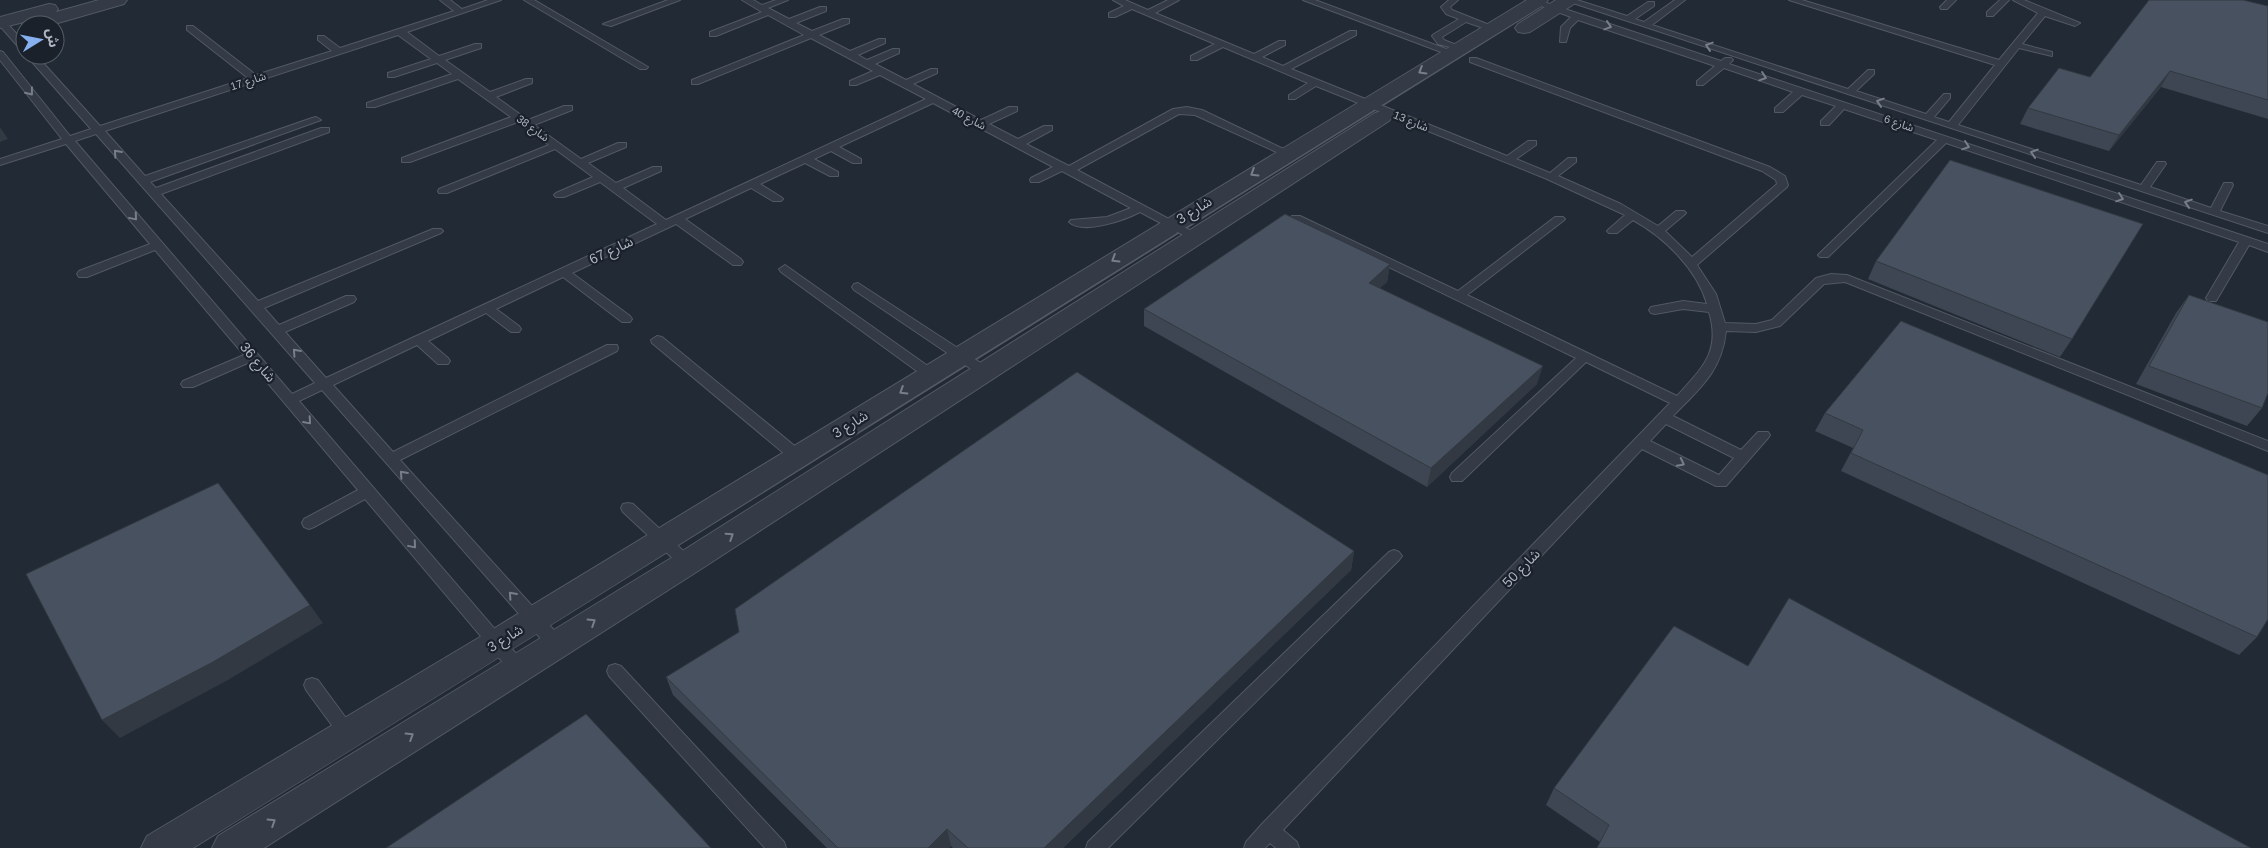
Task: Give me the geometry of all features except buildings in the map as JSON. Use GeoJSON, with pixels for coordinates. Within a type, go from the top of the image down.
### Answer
{"type":"FeatureCollection","features":[{"type":"Feature","properties":{"kind":"street"},"geometry":{"type":"LineString","coordinates":[[6,26],[81,0]]}},
{"type":"Feature","properties":{"kind":"street"},"geometry":{"type":"LineString","coordinates":[[65,15],[118,0]]}},
{"type":"Feature","properties":{"kind":"street","name":"شارع 3"},"geometry":{"type":"LineString","coordinates":[[1461,54],[1492,28],[1553,4]]}},
{"type":"Feature","properties":{"kind":"street","name":"شارع 3"},"geometry":{"type":"LineString","coordinates":[[160,848],[497,643],[960,355],[1182,230],[1461,54],[1553,4]]}},
{"type":"Feature","properties":{"kind":"street","name":"شارع 3"},"geometry":{"type":"LineString","coordinates":[[231,848],[686,563],[985,372],[1287,153],[1378,108]]}},
{"type":"Feature","properties":{"kind":"lane"},"geometry":{"type":"LineString","coordinates":[[444,0],[461,12]]}},
{"type":"Feature","properties":{"kind":"lane","name":"شارع 17"},"geometry":{"type":"LineString","coordinates":[[0,162],[497,0]]}},
{"type":"Feature","properties":{"kind":"lane"},"geometry":{"type":"LineString","coordinates":[[528,0],[642,67]]}},
{"type":"Feature","properties":{"kind":"lane"},"geometry":{"type":"LineString","coordinates":[[608,24],[676,0]]}},
{"type":"Feature","properties":{"kind":"lane","name":"شارع 40"},"geometry":{"type":"LineString","coordinates":[[746,0],[1182,230]]}},
{"type":"Feature","properties":{"kind":"lane"},"geometry":{"type":"LineString","coordinates":[[713,34],[784,0]]}},
{"type":"Feature","properties":{"kind":"lane","name":"شارع 13"},"geometry":{"type":"LineString","coordinates":[[1119,0],[1378,108],[1551,177],[1633,214],[1658,231],[1691,264]]}},
{"type":"Feature","properties":{"kind":"lane"},"geometry":{"type":"LineString","coordinates":[[1148,13],[1176,0]]}},
{"type":"Feature","properties":{"kind":"lane"},"geometry":{"type":"LineString","coordinates":[[1307,0],[1461,54],[1766,169],[1781,178],[1783,185],[1691,264]]}},
{"type":"Feature","properties":{"kind":"lane"},"geometry":{"type":"LineString","coordinates":[[1454,0],[1446,4],[1446,9],[1492,28]]}},
{"type":"Feature","properties":{"kind":"lane"},"geometry":{"type":"LineString","coordinates":[[1645,25],[1681,0]]}},
{"type":"Feature","properties":{"kind":"lane"},"geometry":{"type":"LineString","coordinates":[[1793,0],[2001,64]]}},
{"type":"Feature","properties":{"kind":"lane"},"geometry":{"type":"LineString","coordinates":[[1944,7],[1952,0]]}},
{"type":"Feature","properties":{"kind":"lane"},"geometry":{"type":"LineString","coordinates":[[1990,14],[2005,0]]}},
{"type":"Feature","properties":{"kind":"lane"},"geometry":{"type":"LineString","coordinates":[[2017,0],[2043,12],[2075,23]]}},
{"type":"Feature","properties":{"kind":"lane"},"geometry":{"type":"LineString","coordinates":[[1553,4],[1566,27],[1563,40]]}},
{"type":"Feature","properties":{"kind":"lane","name":"شارع 6"},"geometry":{"type":"LineString","coordinates":[[1553,4],[1645,25],[2214,212],[2267,226]]}},
{"type":"Feature","properties":{"kind":"lane","name":"شارع 6"},"geometry":{"type":"LineString","coordinates":[[1553,4],[1843,105],[2268,248]]}},
{"type":"Feature","properties":{"kind":"lane"},"geometry":{"type":"LineString","coordinates":[[1628,20],[1651,4]]}},
{"type":"Feature","properties":{"kind":"lane"},"geometry":{"type":"LineString","coordinates":[[1112,16],[1132,6]]}},
{"type":"Feature","properties":{"kind":"lane"},"geometry":{"type":"LineString","coordinates":[[788,22],[823,9]]}},
{"type":"Feature","properties":{"kind":"lane"},"geometry":{"type":"LineString","coordinates":[[1952,125],[2043,12]]}},
{"type":"Feature","properties":{"kind":"lane"},"geometry":{"type":"LineString","coordinates":[[1461,54],[1441,42],[1437,36],[1466,18]]}},
{"type":"Feature","properties":{"kind":"lane"},"geometry":{"type":"LineString","coordinates":[[696,82],[846,21]]}},
{"type":"Feature","properties":{"kind":"lane"},"geometry":{"type":"LineString","coordinates":[[6,26],[15,37]]}},
{"type":"Feature","properties":{"kind":"lane"},"geometry":{"type":"LineString","coordinates":[[190,28],[254,79]]}},
{"type":"Feature","properties":{"kind":"lane","name":"شارع 38"},"geometry":{"type":"LineString","coordinates":[[400,32],[665,224]]}},
{"type":"Feature","properties":{"kind":"lane"},"geometry":{"type":"LineString","coordinates":[[1284,69],[1353,33]]}},
{"type":"Feature","properties":{"kind":"lane"},"geometry":{"type":"LineString","coordinates":[[321,38],[339,52]]}},
{"type":"Feature","properties":{"kind":"lane"},"geometry":{"type":"LineString","coordinates":[[850,55],[882,41]]}},
{"type":"Feature","properties":{"kind":"lane"},"geometry":{"type":"LineString","coordinates":[[1254,57],[1282,43]]}},
{"type":"Feature","properties":{"kind":"lane"},"geometry":{"type":"LineString","coordinates":[[1194,58],[1223,44]]}},
{"type":"Feature","properties":{"kind":"lane"},"geometry":{"type":"LineString","coordinates":[[2017,45],[2049,54]]}},
{"type":"Feature","properties":{"kind":"lane"},"geometry":{"type":"LineString","coordinates":[[391,75],[478,46]]}},
{"type":"Feature","properties":{"kind":"lane"},"geometry":{"type":"LineString","coordinates":[[867,64],[896,52]]}},
{"type":"Feature","properties":{"kind":"lane","name":"شارع 36"},"geometry":{"type":"LineString","coordinates":[[0,54],[68,140],[518,668]]}},
{"type":"Feature","properties":{"kind":"lane"},"geometry":{"type":"LineString","coordinates":[[1700,83],[1735,55]]}},
{"type":"Feature","properties":{"kind":"lane"},"geometry":{"type":"LineString","coordinates":[[39,65],[556,644]]}},
{"type":"Feature","properties":{"kind":"lane"},"geometry":{"type":"LineString","coordinates":[[853,83],[881,71]]}},
{"type":"Feature","properties":{"kind":"lane"},"geometry":{"type":"LineString","coordinates":[[906,84],[934,72]]}},
{"type":"Feature","properties":{"kind":"lane"},"geometry":{"type":"LineString","coordinates":[[1850,92],[1871,72]]}},
{"type":"Feature","properties":{"kind":"lane"},"geometry":{"type":"LineString","coordinates":[[371,105],[459,75]]}},
{"type":"Feature","properties":{"kind":"lane"},"geometry":{"type":"LineString","coordinates":[[489,96],[529,81]]}},
{"type":"Feature","properties":{"kind":"lane"},"geometry":{"type":"LineString","coordinates":[[1292,97],[1316,82]]}},
{"type":"Feature","properties":{"kind":"lane"},"geometry":{"type":"LineString","coordinates":[[1779,110],[1801,90]]}},
{"type":"Feature","properties":{"kind":"lane"},"geometry":{"type":"LineString","coordinates":[[1928,118],[1946,96]]}},
{"type":"Feature","properties":{"kind":"lane","name":"شارع 67"},"geometry":{"type":"LineString","coordinates":[[290,400],[933,99]]}},
{"type":"Feature","properties":{"kind":"lane"},"geometry":{"type":"LineString","coordinates":[[1825,123],[1843,105]]}},
{"type":"Feature","properties":{"kind":"lane"},"geometry":{"type":"LineString","coordinates":[[406,160],[568,108]]}},
{"type":"Feature","properties":{"kind":"lane"},"geometry":{"type":"LineString","coordinates":[[981,124],[1013,109]]}},
{"type":"Feature","properties":{"kind":"lane"},"geometry":{"type":"LineString","coordinates":[[1035,180],[1065,169],[1177,112],[1187,110],[1198,112],[1287,153]]}},
{"type":"Feature","properties":{"kind":"lane"},"geometry":{"type":"LineString","coordinates":[[143,181],[316,120]]}},
{"type":"Feature","properties":{"kind":"lane"},"geometry":{"type":"LineString","coordinates":[[1017,144],[1048,128]]}},
{"type":"Feature","properties":{"kind":"lane"},"geometry":{"type":"LineString","coordinates":[[153,193],[325,130]]}},
{"type":"Feature","properties":{"kind":"lane"},"geometry":{"type":"LineString","coordinates":[[1824,255],[1945,139]]}},
{"type":"Feature","properties":{"kind":"lane"},"geometry":{"type":"LineString","coordinates":[[1508,160],[1532,143]]}},
{"type":"Feature","properties":{"kind":"lane"},"geometry":{"type":"LineString","coordinates":[[443,191],[557,146]]}},
{"type":"Feature","properties":{"kind":"lane"},"geometry":{"type":"LineString","coordinates":[[580,163],[622,146]]}},
{"type":"Feature","properties":{"kind":"lane"},"geometry":{"type":"LineString","coordinates":[[831,147],[857,161]]}},
{"type":"Feature","properties":{"kind":"lane"},"geometry":{"type":"LineString","coordinates":[[806,159],[834,174]]}},
{"type":"Feature","properties":{"kind":"lane"},"geometry":{"type":"LineString","coordinates":[[1551,177],[1572,160]]}},
{"type":"Feature","properties":{"kind":"lane"},"geometry":{"type":"LineString","coordinates":[[2143,189],[2161,164]]}},
{"type":"Feature","properties":{"kind":"lane"},"geometry":{"type":"LineString","coordinates":[[615,188],[657,169]]}},
{"type":"Feature","properties":{"kind":"lane"},"geometry":{"type":"LineString","coordinates":[[560,195],[601,177]]}},
{"type":"Feature","properties":{"kind":"lane"},"geometry":{"type":"LineString","coordinates":[[752,184],[777,198]]}},
{"type":"Feature","properties":{"kind":"lane"},"geometry":{"type":"LineString","coordinates":[[2214,212],[2228,185]]}},
{"type":"Feature","properties":{"kind":"lane"},"geometry":{"type":"LineString","coordinates":[[1075,222],[1106,222],[1124,217],[1139,208]]}},
{"type":"Feature","properties":{"kind":"lane"},"geometry":{"type":"LineString","coordinates":[[1658,231],[1680,213]]}},
{"type":"Feature","properties":{"kind":"lane"},"geometry":{"type":"LineString","coordinates":[[1613,231],[1633,214]]}},
{"type":"Feature","properties":{"kind":"lane"},"geometry":{"type":"LineString","coordinates":[[1296,218],[1679,402]]}},
{"type":"Feature","properties":{"kind":"lane"},"geometry":{"type":"LineString","coordinates":[[677,219],[737,262]]}},
{"type":"Feature","properties":{"kind":"lane"},"geometry":{"type":"LineString","coordinates":[[1459,296],[1559,219]]}},
{"type":"Feature","properties":{"kind":"lane"},"geometry":{"type":"LineString","coordinates":[[255,307],[437,231]]}},
{"type":"Feature","properties":{"kind":"lane"},"geometry":{"type":"LineString","coordinates":[[2212,298],[2246,240]]}},
{"type":"Feature","properties":{"kind":"lane"},"geometry":{"type":"LineString","coordinates":[[83,274],[158,245]]}},
{"type":"Feature","properties":{"kind":"lane","name":"شارع 50"},"geometry":{"type":"LineString","coordinates":[[1253,848],[1641,443],[1710,368],[1718,348],[1720,327],[1710,294],[1691,264]]}},
{"type":"Feature","properties":{"kind":"lane"},"geometry":{"type":"LineString","coordinates":[[785,269],[930,374]]}},
{"type":"Feature","properties":{"kind":"lane"},"geometry":{"type":"LineString","coordinates":[[564,272],[626,319]]}},
{"type":"Feature","properties":{"kind":"lane"},"geometry":{"type":"LineString","coordinates":[[1720,327],[1756,328],[1776,323],[1820,281],[1831,278],[1847,279],[2268,446]]}},
{"type":"Feature","properties":{"kind":"lane"},"geometry":{"type":"LineString","coordinates":[[858,287],[985,372]]}},
{"type":"Feature","properties":{"kind":"lane"},"geometry":{"type":"LineString","coordinates":[[276,331],[350,299]]}},
{"type":"Feature","properties":{"kind":"lane"},"geometry":{"type":"LineString","coordinates":[[1656,310],[1683,306],[1716,309]]}},
{"type":"Feature","properties":{"kind":"lane"},"geometry":{"type":"LineString","coordinates":[[487,308],[515,329]]}},
{"type":"Feature","properties":{"kind":"lane"},"geometry":{"type":"LineString","coordinates":[[420,340],[443,361]]}},
{"type":"Feature","properties":{"kind":"lane"},"geometry":{"type":"LineString","coordinates":[[656,340],[797,456]]}},
{"type":"Feature","properties":{"kind":"lane"},"geometry":{"type":"LineString","coordinates":[[390,459],[612,348]]}},
{"type":"Feature","properties":{"kind":"lane"},"geometry":{"type":"LineString","coordinates":[[188,384],[252,356]]}},
{"type":"Feature","properties":{"kind":"lane"},"geometry":{"type":"LineString","coordinates":[[1456,477],[1585,356]]}},
{"type":"Feature","properties":{"kind":"lane"},"geometry":{"type":"LineString","coordinates":[[1664,417],[1743,457]]}},
{"type":"Feature","properties":{"kind":"lane"},"geometry":{"type":"LineString","coordinates":[[1641,443],[1721,482],[1763,435]]}},
{"type":"Feature","properties":{"kind":"lane"},"geometry":{"type":"LineString","coordinates":[[309,522],[367,491]]}},
{"type":"Feature","properties":{"kind":"lane"},"geometry":{"type":"LineString","coordinates":[[628,508],[686,563]]}},
{"type":"Feature","properties":{"kind":"lane"},"geometry":{"type":"LineString","coordinates":[[1095,848],[1394,556]]}},
{"type":"Feature","properties":{"kind":"lane"},"geometry":{"type":"LineString","coordinates":[[615,671],[777,848]]}},
{"type":"Feature","properties":{"kind":"lane"},"geometry":{"type":"LineString","coordinates":[[312,685],[348,734]]}},
{"type":"Feature","properties":{"kind":"lane"},"geometry":{"type":"LineString","coordinates":[[1269,830],[1290,848]]}}]}
